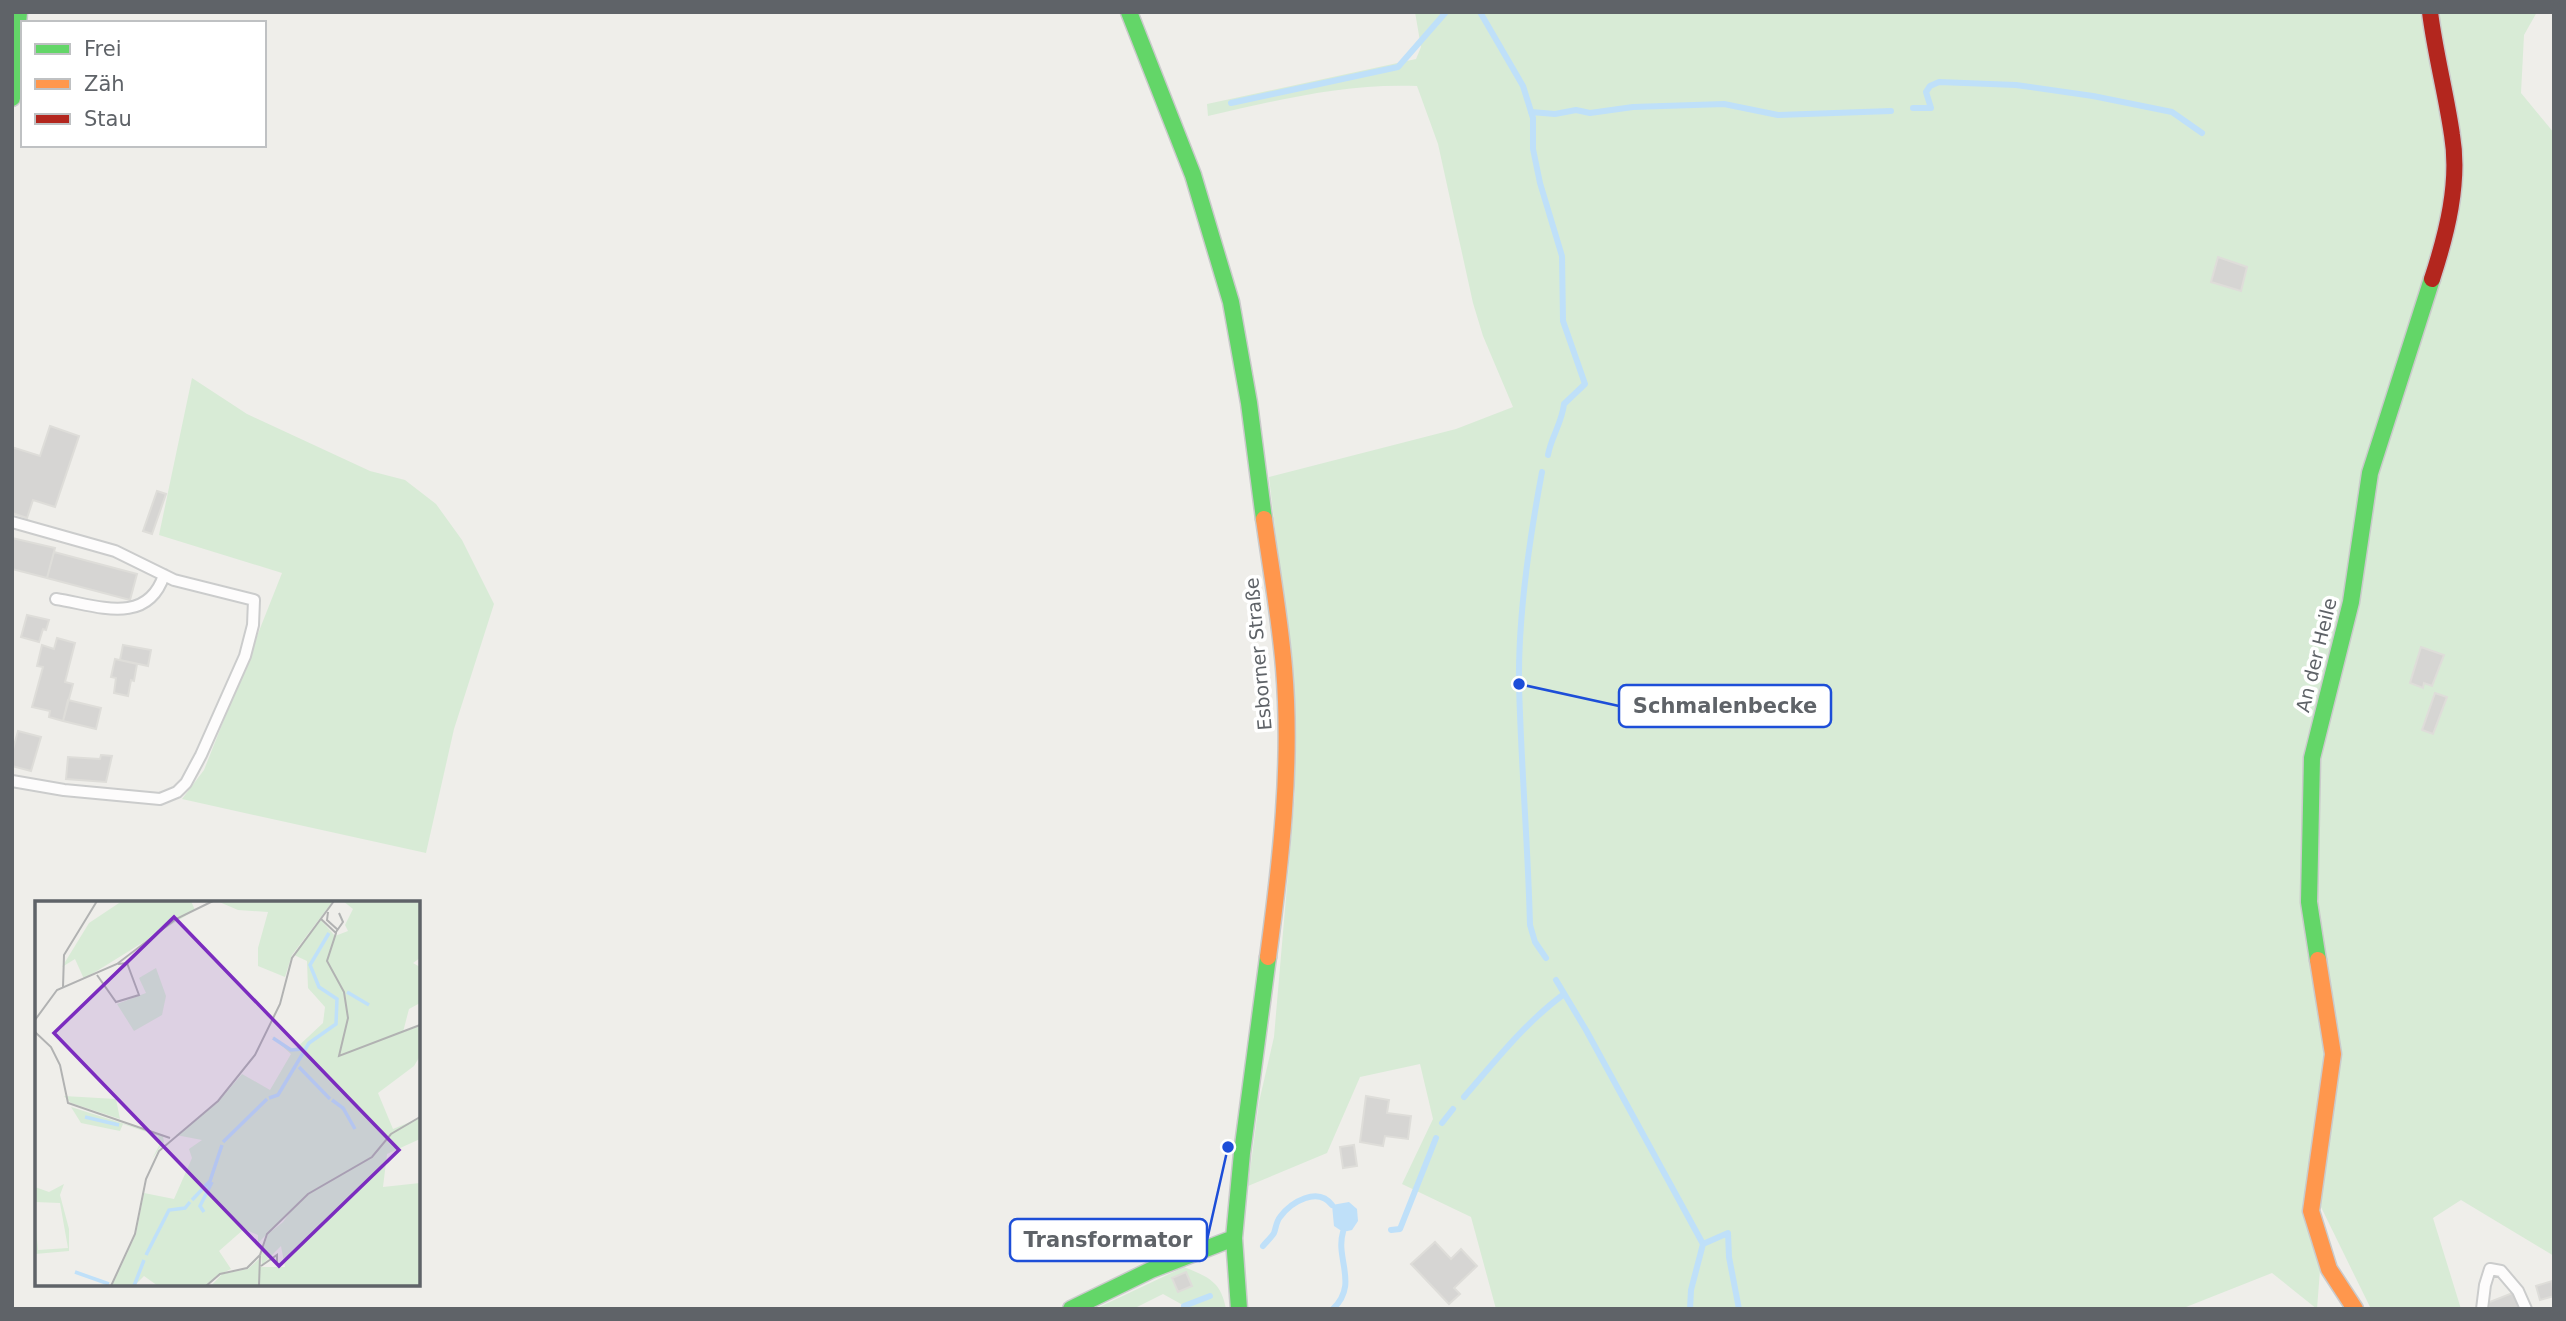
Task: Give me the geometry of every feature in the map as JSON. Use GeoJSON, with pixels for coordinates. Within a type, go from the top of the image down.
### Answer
{"type":"FeatureCollection","features":[{"type":"Feature","properties":{"kind":"street"},"geometry":{"type":"LineString","coordinates":[[12,98],[19,12]]}},
{"type":"Feature","properties":{"kind":"street","name":"Esborner Straße"},"geometry":{"type":"LineString","coordinates":[[1129,12],[1193,175],[1231,302],[1249,403],[1284,668],[1287,761],[1282,863],[1242,1153],[1234,1238],[1240,1309]]}},
{"type":"Feature","properties":{"kind":"street","name":"An der Heile"},"geometry":{"type":"LineString","coordinates":[[2355,1309],[2329,1269],[2311,1211],[2333,1054],[2309,902],[2312,758],[2351,602],[2370,473],[2441,252],[2453,194],[2453,137],[2435,52],[2430,12]]}},
{"type":"Feature","properties":{"kind":"street"},"geometry":{"type":"LineString","coordinates":[[1072,1309],[1169,1261],[1234,1238]]}},
{"type":"Feature","properties":{"kind":"lane"},"geometry":{"type":"LineString","coordinates":[[12,522],[116,551],[174,580],[254,600],[253,625],[245,656],[186,783],[177,792],[160,799],[64,790],[12,781]]}},
{"type":"Feature","properties":{"kind":"lane"},"geometry":{"type":"LineString","coordinates":[[56,599],[128,610],[153,597],[164,575]]}},
{"type":"Feature","properties":{"kind":"lane"},"geometry":{"type":"LineString","coordinates":[[2482,1309],[2490,1269],[2501,1271],[2518,1290],[2526,1309]]}},
{"type":"Feature","properties":{"kind":"green space"},"geometry":{"type":"Polygon","coordinates":[[[1415,12],[2537,12],[2524,35],[2521,93],[2554,133],[2554,1256],[2461,1200],[2433,1218],[2461,1309],[2371,1309],[2320,1205],[2339,1055],[2317,920],[2303,921],[2328,1063],[2302,1212],[2320,1270],[2317,1309],[2272,1273],[2181,1309],[1496,1309],[1471,1217],[1402,1184],[1433,1119],[1420,1064],[1360,1077],[1327,1153],[1248,1186],[1259,1102],[1274,1037],[1295,793],[1291,668],[1269,477],[1456,429],[1513,407],[1483,336],[1473,303],[1438,144],[1417,86],[1338,90],[1208,116],[1207,104],[1416,59],[1421,47],[1415,12]]]}},
{"type":"Feature","properties":{"kind":"green space"},"geometry":{"type":"Polygon","coordinates":[[[192,378],[247,414],[370,471],[405,480],[436,504],[462,540],[494,604],[454,729],[426,853],[182,799],[204,770],[282,573],[159,535],[192,378]]]}},
{"type":"Feature","properties":{"kind":"green space"},"geometry":{"type":"Polygon","coordinates":[[[1184,1267],[1217,1286],[1226,1309],[1190,1309],[1163,1294],[1133,1309],[1095,1309],[1184,1267]]]}},
{"type":"Feature","properties":{"kind":"water"},"geometry":{"type":"Polygon","coordinates":[[[1349,1202],[1357,1209],[1358,1221],[1352,1230],[1343,1232],[1334,1226],[1332,1205],[1349,1202]]]}},
{"type":"Feature","properties":{"kind":"building"},"geometry":{"type":"Polygon","coordinates":[[[2218,257],[2247,267],[2241,291],[2211,282],[2218,257]]]}},
{"type":"Feature","properties":{"kind":"building"},"geometry":{"type":"Polygon","coordinates":[[[50,426],[79,436],[55,507],[33,500],[27,518],[12,513],[12,447],[40,456],[50,426]]]}},
{"type":"Feature","properties":{"kind":"building"},"geometry":{"type":"Polygon","coordinates":[[[157,491],[166,494],[152,534],[143,531],[157,491]]]}},
{"type":"Feature","properties":{"kind":"building"},"geometry":{"type":"Polygon","coordinates":[[[12,538],[55,548],[47,578],[12,569],[12,538]]]}},
{"type":"Feature","properties":{"kind":"building"},"geometry":{"type":"Polygon","coordinates":[[[54,552],[137,574],[130,600],[47,578],[54,552]]]}},
{"type":"Feature","properties":{"kind":"building"},"geometry":{"type":"Polygon","coordinates":[[[27,615],[49,620],[39,642],[21,637],[27,615]]]}},
{"type":"Feature","properties":{"kind":"building"},"geometry":{"type":"Polygon","coordinates":[[[57,638],[75,643],[65,682],[73,684],[63,721],[49,717],[50,711],[32,707],[43,667],[37,666],[42,645],[54,649],[57,638]]]}},
{"type":"Feature","properties":{"kind":"building"},"geometry":{"type":"Polygon","coordinates":[[[123,645],[151,650],[148,666],[120,660],[123,645]]]}},
{"type":"Feature","properties":{"kind":"building"},"geometry":{"type":"Polygon","coordinates":[[[2421,647],[2444,655],[2432,686],[2424,683],[2423,688],[2410,683],[2421,647]]]}},
{"type":"Feature","properties":{"kind":"building"},"geometry":{"type":"Polygon","coordinates":[[[115,659],[137,664],[128,696],[114,693],[116,678],[111,677],[115,659]]]}},
{"type":"Feature","properties":{"kind":"building"},"geometry":{"type":"Polygon","coordinates":[[[2435,693],[2447,697],[2433,734],[2422,730],[2435,693]]]}},
{"type":"Feature","properties":{"kind":"building"},"geometry":{"type":"Polygon","coordinates":[[[68,700],[101,708],[96,729],[63,721],[68,700]]]}},
{"type":"Feature","properties":{"kind":"building"},"geometry":{"type":"Polygon","coordinates":[[[18,731],[41,737],[31,771],[12,766],[12,753],[18,731]]]}},
{"type":"Feature","properties":{"kind":"building"},"geometry":{"type":"Polygon","coordinates":[[[101,755],[112,756],[106,782],[66,779],[68,757],[100,759],[101,755]]]}},
{"type":"Feature","properties":{"kind":"building"},"geometry":{"type":"Polygon","coordinates":[[[1366,1096],[1389,1100],[1387,1113],[1411,1116],[1408,1139],[1385,1136],[1383,1146],[1360,1142],[1366,1096]]]}},
{"type":"Feature","properties":{"kind":"building"},"geometry":{"type":"Polygon","coordinates":[[[1354,1145],[1357,1166],[1343,1168],[1340,1147],[1354,1145]]]}},
{"type":"Feature","properties":{"kind":"building"},"geometry":{"type":"Polygon","coordinates":[[[1435,1242],[1451,1259],[1461,1249],[1477,1266],[1454,1288],[1460,1294],[1449,1304],[1411,1264],[1435,1242]]]}},
{"type":"Feature","properties":{"kind":"building"},"geometry":{"type":"Polygon","coordinates":[[[1186,1272],[1192,1286],[1178,1292],[1172,1278],[1186,1272]]]}},
{"type":"Feature","properties":{"kind":"building"},"geometry":{"type":"Polygon","coordinates":[[[2552,1281],[2554,1296],[2540,1300],[2536,1286],[2552,1281]]]}},
{"type":"Feature","properties":{"kind":"building"},"geometry":{"type":"Polygon","coordinates":[[[2515,1292],[2521,1309],[2489,1309],[2487,1303],[2515,1292]]]}},
{"type":"Feature","properties":{"kind":"waterway"},"geometry":{"type":"LineString","coordinates":[[1231,103],[1398,67],[1446,12]]}},
{"type":"Feature","properties":{"kind":"waterway"},"geometry":{"type":"LineString","coordinates":[[1480,12],[1523,86],[1533,118],[1533,149],[1540,183],[1562,256],[1563,321],[1585,384],[1564,404],[1548,455]]}},
{"type":"Feature","properties":{"kind":"waterway"},"geometry":{"type":"LineString","coordinates":[[1913,108],[1931,108],[1926,92],[1930,86],[1939,82],[2016,85],[2093,96],[2172,112],[2202,133]]}},
{"type":"Feature","properties":{"kind":"waterway"},"geometry":{"type":"LineString","coordinates":[[1531,112],[1555,114],[1576,110],[1590,113],[1633,107],[1724,104],[1778,115],[1891,111]]}},
{"type":"Feature","properties":{"kind":"waterway"},"geometry":{"type":"LineString","coordinates":[[1542,472],[1525,578],[1519,684],[1530,925],[1535,942],[1546,958]]}},
{"type":"Feature","properties":{"kind":"waterway"},"geometry":{"type":"LineString","coordinates":[[1556,980],[1703,1244],[1691,1290],[1690,1309]]}},
{"type":"Feature","properties":{"kind":"waterway"},"geometry":{"type":"LineString","coordinates":[[1464,1097],[1524,1030],[1564,994]]}},
{"type":"Feature","properties":{"kind":"waterway"},"geometry":{"type":"LineString","coordinates":[[1442,1123],[1453,1109]]}},
{"type":"Feature","properties":{"kind":"waterway"},"geometry":{"type":"LineString","coordinates":[[1391,1230],[1400,1229],[1436,1138]]}},
{"type":"Feature","properties":{"kind":"waterway"},"geometry":{"type":"LineString","coordinates":[[1263,1246],[1274,1233],[1280,1217],[1291,1206],[1312,1196],[1326,1199],[1332,1205]]}},
{"type":"Feature","properties":{"kind":"waterway"},"geometry":{"type":"LineString","coordinates":[[1333,1309],[1341,1300],[1344,1290],[1341,1242],[1343,1232]]}},
{"type":"Feature","properties":{"kind":"waterway"},"geometry":{"type":"LineString","coordinates":[[1703,1244],[1728,1233],[1729,1257],[1739,1309]]}},
{"type":"Feature","properties":{"kind":"waterway"},"geometry":{"type":"LineString","coordinates":[[1184,1306],[1210,1296]]}},
{"type":"Feature","properties":{"kind":"traffic: fast"},"geometry":{"type":"LineString","coordinates":[[12,98],[19,12]]}},
{"type":"Feature","properties":{"kind":"traffic: fast"},"geometry":{"type":"LineString","coordinates":[[1129,12],[1193,175],[1231,302],[1249,403],[1264,519]]}},
{"type":"Feature","properties":{"kind":"traffic: fast"},"geometry":{"type":"LineString","coordinates":[[2318,960],[2309,902],[2312,758],[2351,602],[2370,473],[2432,279]]}},
{"type":"Feature","properties":{"kind":"traffic: fast"},"geometry":{"type":"LineString","coordinates":[[1239,1309],[1234,1238],[1242,1153],[1268,957]]}},
{"type":"Feature","properties":{"kind":"traffic: fast"},"geometry":{"type":"LineString","coordinates":[[1071,1309],[1151,1270],[1234,1238]]}},
{"type":"Feature","properties":{"kind":"traffic: slow"},"geometry":{"type":"LineString","coordinates":[[1264,519],[1282,650],[1287,741],[1281,849],[1268,957]]}},
{"type":"Feature","properties":{"kind":"traffic: slow"},"geometry":{"type":"LineString","coordinates":[[2318,960],[2333,1054],[2311,1211],[2329,1269],[2355,1309]]}},
{"type":"Feature","properties":{"kind":"traffic: jam"},"geometry":{"type":"LineString","coordinates":[[2430,12],[2454,153],[2451,207],[2432,279]]}},
{"type":"Feature","properties":{"kind":"place","name":"Schmalenbecke"},"geometry":{"type":"Point","coordinates":[1519,684]}},
{"type":"Feature","properties":{"kind":"place","name":"Transformator"},"geometry":{"type":"Point","coordinates":[1228,1147]}}]}
